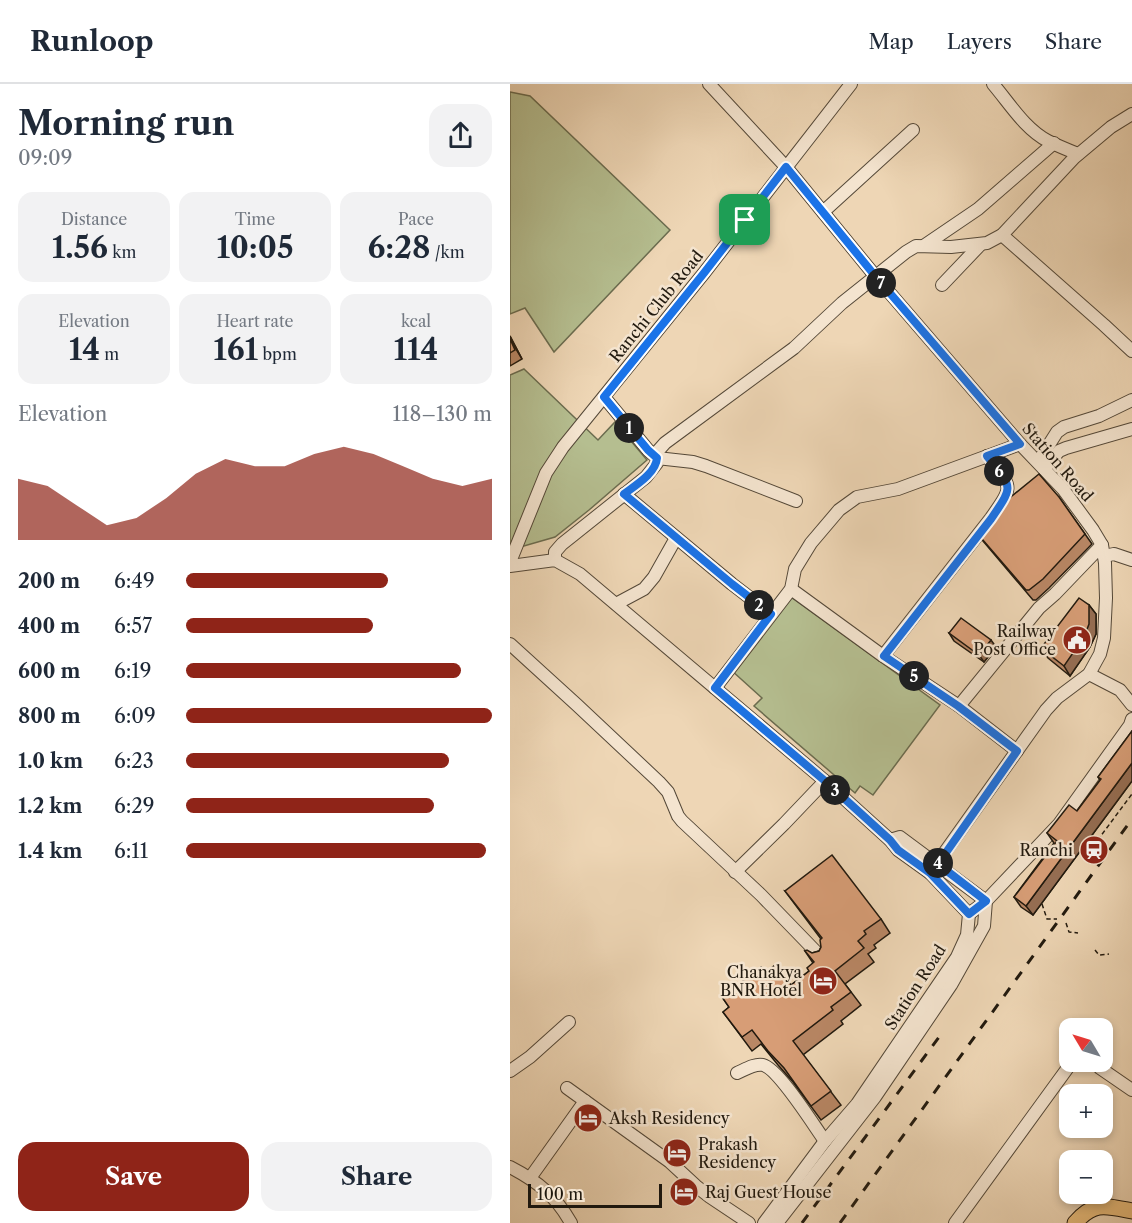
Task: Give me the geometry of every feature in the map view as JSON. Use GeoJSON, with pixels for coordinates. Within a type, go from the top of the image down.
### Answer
{"type":"FeatureCollection","features":[{"type":"Feature","properties":{"kind":"main road"},"geometry":{"type":"LineString","coordinates":[[1075,1223],[1095,1207],[1132,1211]]}},
{"type":"Feature","properties":{"kind":"street","name":"Station Road"},"geometry":{"type":"LineString","coordinates":[[709,84],[786,167],[876,277],[1020,444],[1063,489],[1087,522],[1103,550],[1106,563],[1106,598],[1104,638],[1100,654],[1089,674],[1057,698],[1046,710],[934,869]]}},
{"type":"Feature","properties":{"kind":"street","name":"Ranchi Club Road"},"geometry":{"type":"LineString","coordinates":[[510,564],[546,473],[563,447],[704,273],[851,84]]}},
{"type":"Feature","properties":{"kind":"street"},"geometry":{"type":"LineString","coordinates":[[993,84],[1036,133],[1078,154]]}},
{"type":"Feature","properties":{"kind":"street"},"geometry":{"type":"LineString","coordinates":[[555,560],[555,552],[562,544],[646,477],[657,463],[657,452],[665,443],[794,348],[842,303],[906,252],[916,246],[925,245],[951,248],[987,243],[1002,235],[1078,154],[1111,127],[1132,114]]}},
{"type":"Feature","properties":{"kind":"street"},"geometry":{"type":"LineString","coordinates":[[823,212],[913,130]]}},
{"type":"Feature","properties":{"kind":"street"},"geometry":{"type":"LineString","coordinates":[[925,245],[978,209],[1054,143]]}},
{"type":"Feature","properties":{"kind":"street"},"geometry":{"type":"LineString","coordinates":[[1002,235],[1132,351]]}},
{"type":"Feature","properties":{"kind":"street"},"geometry":{"type":"LineString","coordinates":[[942,285],[981,244]]}},
{"type":"Feature","properties":{"kind":"street"},"geometry":{"type":"LineString","coordinates":[[604,397],[657,458],[693,462],[706,466],[796,501]]}},
{"type":"Feature","properties":{"kind":"street"},"geometry":{"type":"LineString","coordinates":[[1041,466],[1057,432],[1064,427],[1099,416],[1132,399]]}},
{"type":"Feature","properties":{"kind":"street"},"geometry":{"type":"LineString","coordinates":[[1041,466],[1066,448],[1132,429]]}},
{"type":"Feature","properties":{"kind":"street"},"geometry":{"type":"LineString","coordinates":[[715,688],[791,589],[799,561],[828,522],[846,504],[857,497],[898,489],[1020,444]]}},
{"type":"Feature","properties":{"kind":"street"},"geometry":{"type":"LineString","coordinates":[[884,656],[991,519],[1007,495],[1006,480],[987,456]]}},
{"type":"Feature","properties":{"kind":"street"},"geometry":{"type":"LineString","coordinates":[[624,494],[771,614]]}},
{"type":"Feature","properties":{"kind":"street"},"geometry":{"type":"LineString","coordinates":[[616,604],[644,589],[654,577],[676,538]]}},
{"type":"Feature","properties":{"kind":"street"},"geometry":{"type":"LineString","coordinates":[[958,706],[1039,608],[1103,550],[1132,560]]}},
{"type":"Feature","properties":{"kind":"street"},"geometry":{"type":"LineString","coordinates":[[510,564],[555,560],[580,574],[825,781],[890,840],[900,837],[934,869],[969,914],[986,901],[1059,824],[1132,719]]}},
{"type":"Feature","properties":{"kind":"street"},"geometry":{"type":"LineString","coordinates":[[791,589],[958,706],[1017,751]]}},
{"type":"Feature","properties":{"kind":"street"},"geometry":{"type":"LineString","coordinates":[[510,644],[659,782],[668,792],[682,821],[761,895],[823,959]]}},
{"type":"Feature","properties":{"kind":"street"},"geometry":{"type":"LineString","coordinates":[[1089,674],[1120,690],[1132,705]]}},
{"type":"Feature","properties":{"kind":"street"},"geometry":{"type":"LineString","coordinates":[[735,872],[825,781]]}},
{"type":"Feature","properties":{"kind":"street"},"geometry":{"type":"LineString","coordinates":[[934,869],[986,901]]}},
{"type":"Feature","properties":{"kind":"street"},"geometry":{"type":"LineString","coordinates":[[777,1223],[875,1097],[951,985],[984,926],[986,901]]}},
{"type":"Feature","properties":{"kind":"street","name":"Station Road"},"geometry":{"type":"LineString","coordinates":[[764,1223],[825,1141],[857,1104],[957,957],[967,935],[969,914]]}},
{"type":"Feature","properties":{"kind":"street"},"geometry":{"type":"LineString","coordinates":[[510,1071],[530,1057],[569,1022]]}},
{"type":"Feature","properties":{"kind":"street"},"geometry":{"type":"LineString","coordinates":[[737,1073],[758,1065],[770,1068],[781,1079],[825,1141]]}},
{"type":"Feature","properties":{"kind":"street"},"geometry":{"type":"LineString","coordinates":[[955,1223],[1065,1072]]}},
{"type":"Feature","properties":{"kind":"street"},"geometry":{"type":"LineString","coordinates":[[1107,1072],[1132,1090]]}},
{"type":"Feature","properties":{"kind":"street"},"geometry":{"type":"LineString","coordinates":[[567,1088],[670,1162],[710,1197],[748,1223]]}},
{"type":"Feature","properties":{"kind":"street"},"geometry":{"type":"LineString","coordinates":[[530,1178],[585,1101]]}},
{"type":"Feature","properties":{"kind":"street"},"geometry":{"type":"LineString","coordinates":[[510,1167],[525,1174],[558,1202],[572,1223]]}},
{"type":"Feature","properties":{"kind":"path"},"geometry":{"type":"LineString","coordinates":[[1085,844],[1094,845],[1132,794]]}},
{"type":"Feature","properties":{"kind":"path"},"geometry":{"type":"LineString","coordinates":[[1042,903],[1047,919],[1057,919]]}},
{"type":"Feature","properties":{"kind":"path"},"geometry":{"type":"LineString","coordinates":[[1066,923],[1069,932],[1078,933]]}},
{"type":"Feature","properties":{"kind":"path"},"geometry":{"type":"LineString","coordinates":[[1095,950],[1099,955],[1109,954]]}},
{"type":"Feature","properties":{"kind":"green space"},"geometry":{"type":"Polygon","coordinates":[[[510,92],[530,96],[670,230],[554,352],[525,308],[510,314],[510,92]]]}},
{"type":"Feature","properties":{"kind":"green space"},"geometry":{"type":"Polygon","coordinates":[[[524,369],[598,440],[615,422],[647,460],[555,537],[510,550],[510,375],[524,369]]]}},
{"type":"Feature","properties":{"kind":"green space"},"geometry":{"type":"Polygon","coordinates":[[[791,597],[940,705],[873,795],[860,786],[855,793],[754,706],[762,698],[731,670],[791,597]]]}},
{"type":"Feature","properties":{"kind":"building"},"geometry":{"type":"Polygon","coordinates":[[[510,339],[515,350],[510,353],[510,339]]]}},
{"type":"Feature","properties":{"kind":"building"},"geometry":{"type":"Polygon","coordinates":[[[1039,474],[1059,497],[1085,534],[1043,579],[1026,590],[976,532],[991,513],[1039,474]]]}},
{"type":"Feature","properties":{"kind":"building"},"geometry":{"type":"Polygon","coordinates":[[[1079,598],[1089,605],[1089,624],[1084,637],[1064,666],[1041,648],[1079,598]]]}},
{"type":"Feature","properties":{"kind":"building"},"geometry":{"type":"Polygon","coordinates":[[[961,618],[991,640],[979,655],[949,633],[961,618]]]}},
{"type":"Feature","properties":{"kind":"building"},"geometry":{"type":"Polygon","coordinates":[[[1132,731],[1132,763],[1026,906],[1014,897],[1057,841],[1047,833],[1069,805],[1077,811],[1101,779],[1098,777],[1132,731]]]}},
{"type":"Feature","properties":{"kind":"building"},"geometry":{"type":"Polygon","coordinates":[[[832,855],[881,919],[864,931],[866,934],[858,941],[864,948],[835,971],[851,992],[831,1007],[833,1010],[793,1041],[831,1091],[811,1106],[784,1068],[752,1030],[742,1037],[723,1012],[729,1007],[722,997],[761,967],[765,973],[775,965],[791,985],[809,971],[807,968],[814,962],[805,951],[812,953],[819,951],[822,938],[785,891],[832,855]]]}},
{"type":"Feature","properties":{"kind":"railway"},"geometry":{"type":"LineString","coordinates":[[840,1223],[1132,819]]}},
{"type":"Feature","properties":{"kind":"railway"},"geometry":{"type":"LineString","coordinates":[[802,1223],[942,1033]]}},
{"type":"Feature","properties":{"kind":"place","name":"Railway Post Office"},"geometry":{"type":"Point","coordinates":[1077,640]}},
{"type":"Feature","properties":{"kind":"place","name":"Ranchi"},"geometry":{"type":"Point","coordinates":[1094,850]}},
{"type":"Feature","properties":{"kind":"place","name":"Chanakya BNR Hotel"},"geometry":{"type":"Point","coordinates":[823,981]}},
{"type":"Feature","properties":{"kind":"place","name":"Aksh Residency"},"geometry":{"type":"Point","coordinates":[588,1118]}},
{"type":"Feature","properties":{"kind":"place","name":"Prakash Residency"},"geometry":{"type":"Point","coordinates":[677,1153]}},
{"type":"Feature","properties":{"kind":"place","name":"Raj Guest House"},"geometry":{"type":"Point","coordinates":[684,1192]}},
{"type":"Feature","properties":{"kind":"route"},"geometry":{"type":"LineString","coordinates":[[786,167],[876,277],[1020,444],[987,456],[1006,480],[1007,495],[991,519],[884,656],[958,706],[1017,751],[938,864],[986,901],[969,914],[930,873],[898,850],[825,781],[715,688],[771,614],[624,494],[646,477],[657,463],[657,458],[604,397],[745,220],[786,167]]}}]}
